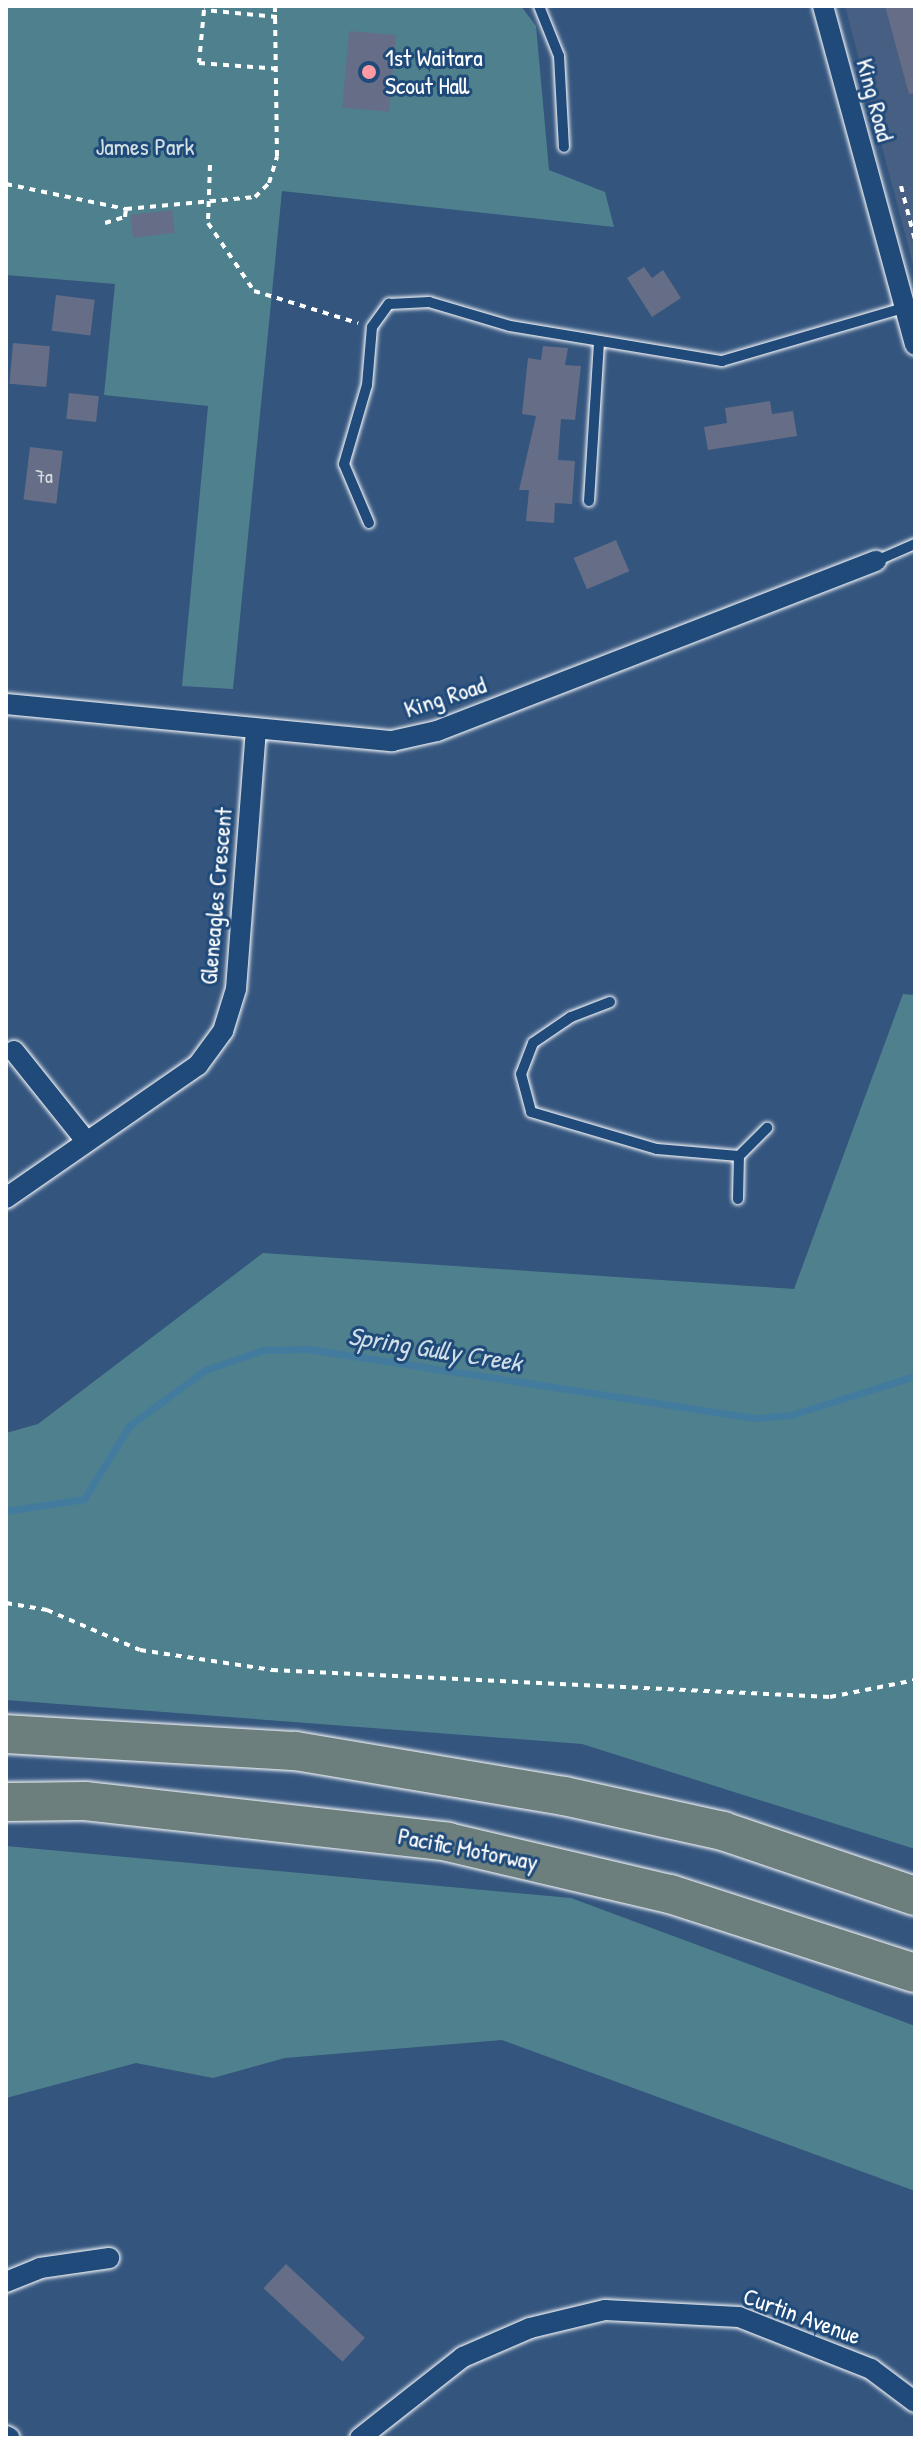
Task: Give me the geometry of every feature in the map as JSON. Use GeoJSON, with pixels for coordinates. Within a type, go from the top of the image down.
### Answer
{"type":"FeatureCollection","features":[{"type":"Feature","properties":{"kind":"highway"},"geometry":{"type":"LineString","coordinates":[[6,1734],[295,1751],[564,1796],[723,1831],[915,1896]]}},
{"type":"Feature","properties":{"kind":"highway","name":"Pacific Motorway"},"geometry":{"type":"LineString","coordinates":[[6,1802],[101,1802],[448,1842],[670,1894],[915,1973]]}},
{"type":"Feature","properties":{"kind":"street","name":"King Road"},"geometry":{"type":"LineString","coordinates":[[823,6],[915,345]]}},
{"type":"Feature","properties":{"kind":"street","name":"King Road"},"geometry":{"type":"LineString","coordinates":[[6,704],[392,741],[437,731],[876,561]]}},
{"type":"Feature","properties":{"kind":"street","name":"Gleneagles Crescent"},"geometry":{"type":"LineString","coordinates":[[6,1198],[198,1065],[223,1031],[236,989],[256,729]]}},
{"type":"Feature","properties":{"kind":"street"},"geometry":{"type":"LineString","coordinates":[[14,1051],[86,1141]]}},
{"type":"Feature","properties":{"kind":"street"},"geometry":{"type":"LineString","coordinates":[[6,2282],[109,2258]]}},
{"type":"Feature","properties":{"kind":"street","name":"Curtin Avenue"},"geometry":{"type":"LineString","coordinates":[[360,2438],[463,2357],[530,2328],[605,2310],[739,2317],[871,2369],[915,2402]]}},
{"type":"Feature","properties":{"kind":"lane"},"geometry":{"type":"LineString","coordinates":[[539,6],[559,56],[564,147]]}},
{"type":"Feature","properties":{"kind":"lane"},"geometry":{"type":"LineString","coordinates":[[369,523],[344,464],[367,385],[372,327],[389,304],[429,302],[599,341],[737,361],[903,308]]}},
{"type":"Feature","properties":{"kind":"lane"},"geometry":{"type":"LineString","coordinates":[[589,501],[599,341]]}},
{"type":"Feature","properties":{"kind":"lane"},"geometry":{"type":"LineString","coordinates":[[876,561],[915,544]]}},
{"type":"Feature","properties":{"kind":"lane"},"geometry":{"type":"LineString","coordinates":[[610,1002],[533,1043],[521,1074],[531,1112],[657,1149],[739,1156]]}},
{"type":"Feature","properties":{"kind":"lane"},"geometry":{"type":"LineString","coordinates":[[738,1199],[739,1156],[767,1128]]}},
{"type":"Feature","properties":{"kind":"path"},"geometry":{"type":"LineString","coordinates":[[6,184],[126,209],[206,206],[255,197],[269,183],[280,69],[275,6]]}},
{"type":"Feature","properties":{"kind":"path"},"geometry":{"type":"LineString","coordinates":[[277,17],[204,10],[199,63],[280,69]]}},
{"type":"Feature","properties":{"kind":"path"},"geometry":{"type":"LineString","coordinates":[[210,165],[206,206],[208,223],[254,291],[372,327]]}},
{"type":"Feature","properties":{"kind":"path"},"geometry":{"type":"LineString","coordinates":[[901,186],[915,240]]}},
{"type":"Feature","properties":{"kind":"path"},"geometry":{"type":"LineString","coordinates":[[105,223],[125,217],[126,209]]}},
{"type":"Feature","properties":{"kind":"path"},"geometry":{"type":"LineString","coordinates":[[6,1603],[47,1610],[140,1650],[272,1670],[830,1697],[915,1680]]}},
{"type":"Feature","properties":{"kind":"shaded area"},"geometry":{"type":"Polygon","coordinates":[[[845,6],[915,6],[915,272],[845,6]]]}},
{"type":"Feature","properties":{"kind":"green space","name":"James Park"},"geometry":{"type":"Polygon","coordinates":[[[6,6],[521,6],[536,26],[549,170],[605,192],[614,227],[282,191],[233,689],[182,686],[208,406],[104,395],[115,284],[6,275],[6,6]]]}},
{"type":"Feature","properties":{"kind":"green space"},"geometry":{"type":"Polygon","coordinates":[[[903,994],[915,995],[915,1849],[582,1744],[6,1700],[6,1433],[38,1424],[263,1253],[794,1289],[903,994]]]}},
{"type":"Feature","properties":{"kind":"green space"},"geometry":{"type":"Polygon","coordinates":[[[6,1846],[571,1898],[915,2026],[915,2191],[502,2040],[285,2058],[213,2078],[136,2063],[6,2098],[6,1846]]]}},
{"type":"Feature","properties":{"kind":"building"},"geometry":{"type":"Polygon","coordinates":[[[885,6],[915,6],[915,93],[909,94],[885,6]]]}},
{"type":"Feature","properties":{"kind":"building","name":"1st Waitara Scout Hall"},"geometry":{"type":"Polygon","coordinates":[[[349,31],[396,35],[389,112],[342,108],[349,31]]]}},
{"type":"Feature","properties":{"kind":"building"},"geometry":{"type":"Polygon","coordinates":[[[172,210],[175,233],[133,238],[130,215],[172,210]]]}},
{"type":"Feature","properties":{"kind":"building"},"geometry":{"type":"Polygon","coordinates":[[[644,267],[652,278],[663,270],[681,298],[652,317],[627,278],[644,267]]]}},
{"type":"Feature","properties":{"kind":"building"},"geometry":{"type":"Polygon","coordinates":[[[56,295],[95,300],[90,335],[52,331],[56,295]]]}},
{"type":"Feature","properties":{"kind":"building"},"geometry":{"type":"Polygon","coordinates":[[[13,343],[50,346],[46,387],[9,384],[13,343]]]}},
{"type":"Feature","properties":{"kind":"building"},"geometry":{"type":"Polygon","coordinates":[[[543,346],[568,348],[565,365],[581,366],[575,420],[561,419],[558,460],[575,461],[572,504],[555,503],[554,523],[526,521],[529,490],[519,490],[536,416],[522,414],[528,358],[541,360],[543,346]]]}},
{"type":"Feature","properties":{"kind":"building"},"geometry":{"type":"Polygon","coordinates":[[[69,393],[99,396],[96,422],[66,419],[69,393]]]}},
{"type":"Feature","properties":{"kind":"building"},"geometry":{"type":"Polygon","coordinates":[[[770,401],[772,414],[793,411],[797,436],[708,450],[704,427],[727,423],[725,408],[770,401]]]}},
{"type":"Feature","properties":{"kind":"building"},"geometry":{"type":"Polygon","coordinates":[[[30,447],[63,451],[56,504],[24,500],[30,447]]]}},
{"type":"Feature","properties":{"kind":"building"},"geometry":{"type":"Polygon","coordinates":[[[616,540],[629,571],[587,589],[574,558],[616,540]]]}},
{"type":"Feature","properties":{"kind":"building"},"geometry":{"type":"Polygon","coordinates":[[[286,2264],[365,2338],[342,2362],[263,2288],[286,2264]]]}},
{"type":"Feature","properties":{"kind":"waterway","name":"Spring Gully Creek"},"geometry":{"type":"LineString","coordinates":[[6,1511],[84,1499],[129,1426],[205,1370],[263,1350],[308,1349],[756,1418],[791,1415],[915,1376]]}},
{"type":"Feature","properties":{"kind":"place","name":"1st Waitara Scout Hall"},"geometry":{"type":"Point","coordinates":[369,72]}}]}
